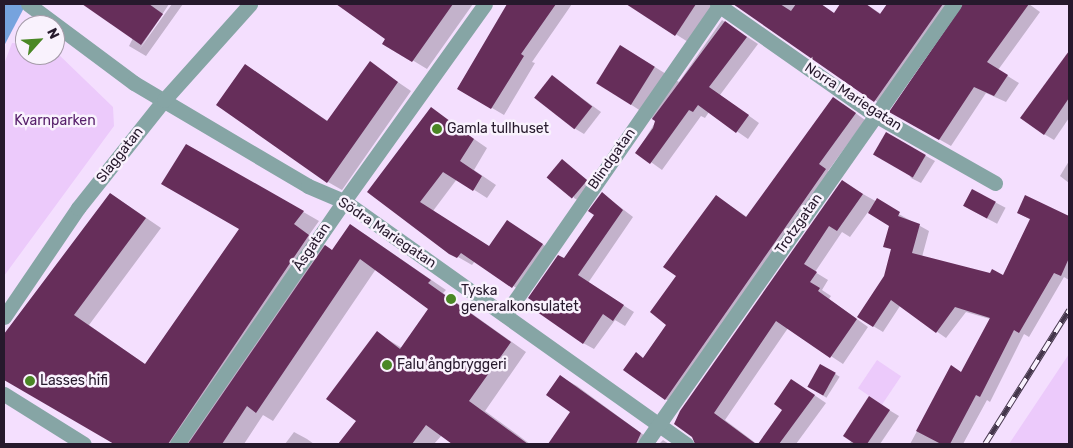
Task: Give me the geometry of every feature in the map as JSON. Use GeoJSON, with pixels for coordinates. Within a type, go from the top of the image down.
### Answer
{"type":"FeatureCollection","features":[{"type":"Feature","properties":{"kind":"street","name":"Södra Mariegatan"},"geometry":{"type":"LineString","coordinates":[[28,4],[134,83],[316,189],[344,201],[686,444]]}},
{"type":"Feature","properties":{"kind":"street","name":"Slaggatan"},"geometry":{"type":"LineString","coordinates":[[4,317],[78,208],[164,100],[250,4]]}},
{"type":"Feature","properties":{"kind":"street","name":"Åsgatan"},"geometry":{"type":"LineString","coordinates":[[177,444],[344,201],[485,4]]}},
{"type":"Feature","properties":{"kind":"street","name":"Norra Mariegatan"},"geometry":{"type":"LineString","coordinates":[[719,4],[875,115],[995,183]]}},
{"type":"Feature","properties":{"kind":"street","name":"Blindgatan"},"geometry":{"type":"LineString","coordinates":[[505,315],[719,4]]}},
{"type":"Feature","properties":{"kind":"street","name":"Trotzgatan"},"geometry":{"type":"LineString","coordinates":[[645,444],[954,4]]}},
{"type":"Feature","properties":{"kind":"street"},"geometry":{"type":"LineString","coordinates":[[4,394],[84,444]]}},
{"type":"Feature","properties":{"kind":"green space","name":"Kvarnparken"},"geometry":{"type":"Polygon","coordinates":[[[12,43],[15,43],[15,65],[65,65],[65,61],[113,107],[114,126],[4,276],[4,64],[12,43]]]}},
{"type":"Feature","properties":{"kind":"green space"},"geometry":{"type":"Polygon","coordinates":[[[1069,354],[1069,441],[1067,444],[1009,444],[1069,354]]]}},
{"type":"Feature","properties":{"kind":"green space"},"geometry":{"type":"Polygon","coordinates":[[[877,360],[901,376],[882,404],[858,388],[877,360]]]}},
{"type":"Feature","properties":{"kind":"water"},"geometry":{"type":"Polygon","coordinates":[[[4,4],[26,4],[20,15],[15,15],[15,25],[4,46],[4,4]]]}},
{"type":"Feature","properties":{"kind":"building"},"geometry":{"type":"Polygon","coordinates":[[[82,4],[149,4],[163,14],[141,45],[82,4]]]}},
{"type":"Feature","properties":{"kind":"building"},"geometry":{"type":"Polygon","coordinates":[[[336,4],[453,4],[412,62],[382,44],[385,39],[336,4]]]}},
{"type":"Feature","properties":{"kind":"building"},"geometry":{"type":"Polygon","coordinates":[[[507,4],[556,4],[521,54],[524,56],[491,109],[457,89],[507,4]]]}},
{"type":"Feature","properties":{"kind":"building"},"geometry":{"type":"Polygon","coordinates":[[[626,4],[696,4],[675,36],[626,4]]]}},
{"type":"Feature","properties":{"kind":"building"},"geometry":{"type":"Polygon","coordinates":[[[733,4],[780,4],[791,11],[796,4],[821,4],[834,13],[840,4],[866,4],[880,14],[887,4],[943,4],[874,102],[733,4]]]}},
{"type":"Feature","properties":{"kind":"building"},"geometry":{"type":"Polygon","coordinates":[[[963,4],[1029,4],[987,62],[1008,75],[994,96],[974,87],[939,140],[889,112],[963,4]]]}},
{"type":"Feature","properties":{"kind":"building"},"geometry":{"type":"Polygon","coordinates":[[[725,21],[747,37],[709,87],[749,115],[736,133],[698,105],[693,112],[689,110],[650,164],[635,153],[653,128],[655,121],[652,119],[725,21]]]}},
{"type":"Feature","properties":{"kind":"building"},"geometry":{"type":"Polygon","coordinates":[[[620,45],[655,67],[631,105],[596,83],[620,45]]]}},
{"type":"Feature","properties":{"kind":"building"},"geometry":{"type":"Polygon","coordinates":[[[1069,51],[1069,98],[1044,135],[1020,118],[1069,51]]]}},
{"type":"Feature","properties":{"kind":"building"},"geometry":{"type":"Polygon","coordinates":[[[370,61],[398,82],[327,183],[216,105],[245,64],[327,121],[370,61]]]}},
{"type":"Feature","properties":{"kind":"building"},"geometry":{"type":"Polygon","coordinates":[[[552,75],[592,106],[574,129],[534,98],[552,75]]]}},
{"type":"Feature","properties":{"kind":"building"},"geometry":{"type":"Polygon","coordinates":[[[833,97],[856,113],[819,164],[826,169],[665,400],[623,370],[636,352],[643,358],[666,325],[650,312],[676,276],[663,267],[716,195],[746,217],[833,97]]]}},
{"type":"Feature","properties":{"kind":"building"},"geometry":{"type":"Polygon","coordinates":[[[431,107],[474,139],[460,161],[482,176],[473,191],[443,172],[420,202],[489,246],[507,220],[543,244],[512,288],[461,253],[457,258],[449,254],[367,192],[431,107]]]}},
{"type":"Feature","properties":{"kind":"building"},"geometry":{"type":"Polygon","coordinates":[[[886,132],[926,155],[913,178],[873,155],[886,132]]]}},
{"type":"Feature","properties":{"kind":"building"},"geometry":{"type":"Polygon","coordinates":[[[186,144],[304,211],[294,224],[309,235],[168,444],[114,444],[4,380],[4,334],[110,193],[146,218],[74,315],[145,364],[239,229],[161,184],[186,144]]]}},
{"type":"Feature","properties":{"kind":"building"},"geometry":{"type":"Polygon","coordinates":[[[562,159],[587,180],[572,199],[547,177],[562,159]]]}},
{"type":"Feature","properties":{"kind":"building"},"geometry":{"type":"Polygon","coordinates":[[[842,180],[863,194],[837,231],[829,226],[804,264],[817,272],[810,282],[820,288],[818,291],[857,319],[830,358],[776,321],[714,413],[756,444],[695,444],[692,437],[674,424],[680,411],[842,180]]]}},
{"type":"Feature","properties":{"kind":"building"},"geometry":{"type":"Polygon","coordinates":[[[972,189],[996,202],[987,218],[963,206],[972,189]]]}},
{"type":"Feature","properties":{"kind":"building"},"geometry":{"type":"Polygon","coordinates":[[[602,192],[623,210],[578,275],[624,305],[613,321],[603,314],[583,344],[530,307],[534,302],[528,298],[558,255],[564,258],[594,215],[588,211],[602,192]]]}},
{"type":"Feature","properties":{"kind":"building"},"geometry":{"type":"Polygon","coordinates":[[[1025,195],[1069,216],[1069,258],[1061,276],[1054,273],[1019,333],[1014,330],[980,397],[976,395],[950,444],[941,444],[916,431],[951,365],[961,372],[990,318],[955,307],[936,333],[891,300],[873,327],[857,317],[884,276],[891,249],[883,247],[889,226],[868,213],[877,198],[900,212],[898,216],[920,224],[912,253],[990,273],[992,269],[1003,275],[1030,219],[1017,213],[1025,195]]]}},
{"type":"Feature","properties":{"kind":"building"},"geometry":{"type":"Polygon","coordinates":[[[350,224],[431,280],[428,283],[511,342],[469,401],[528,444],[452,444],[426,425],[412,444],[338,444],[356,421],[326,399],[377,331],[400,349],[428,309],[360,259],[256,413],[247,406],[222,444],[188,444],[325,245],[332,250],[350,224]]]}},
{"type":"Feature","properties":{"kind":"building"},"geometry":{"type":"Polygon","coordinates":[[[820,364],[836,373],[823,395],[807,387],[820,364]]]}},
{"type":"Feature","properties":{"kind":"building"},"geometry":{"type":"Polygon","coordinates":[[[560,375],[641,433],[636,444],[548,444],[570,412],[546,395],[560,375]]]}},
{"type":"Feature","properties":{"kind":"building"},"geometry":{"type":"Polygon","coordinates":[[[791,379],[815,395],[779,444],[758,444],[782,410],[774,404],[791,379]]]}},
{"type":"Feature","properties":{"kind":"building"},"geometry":{"type":"Polygon","coordinates":[[[869,396],[890,410],[867,444],[855,444],[843,436],[869,396]]]}},
{"type":"Feature","properties":{"kind":"railway"},"geometry":{"type":"LineString","coordinates":[[985,444],[1069,310]]}},
{"type":"Feature","properties":{"kind":"place","name":"Gamla tullhuset"},"geometry":{"type":"Point","coordinates":[437,129]}},
{"type":"Feature","properties":{"kind":"place","name":"Tyska generalkonsulatet"},"geometry":{"type":"Point","coordinates":[451,299]}},
{"type":"Feature","properties":{"kind":"place","name":"Falu ångbryggeri"},"geometry":{"type":"Point","coordinates":[387,365]}},
{"type":"Feature","properties":{"kind":"place","name":"Lasses hifi"},"geometry":{"type":"Point","coordinates":[30,381]}}]}
